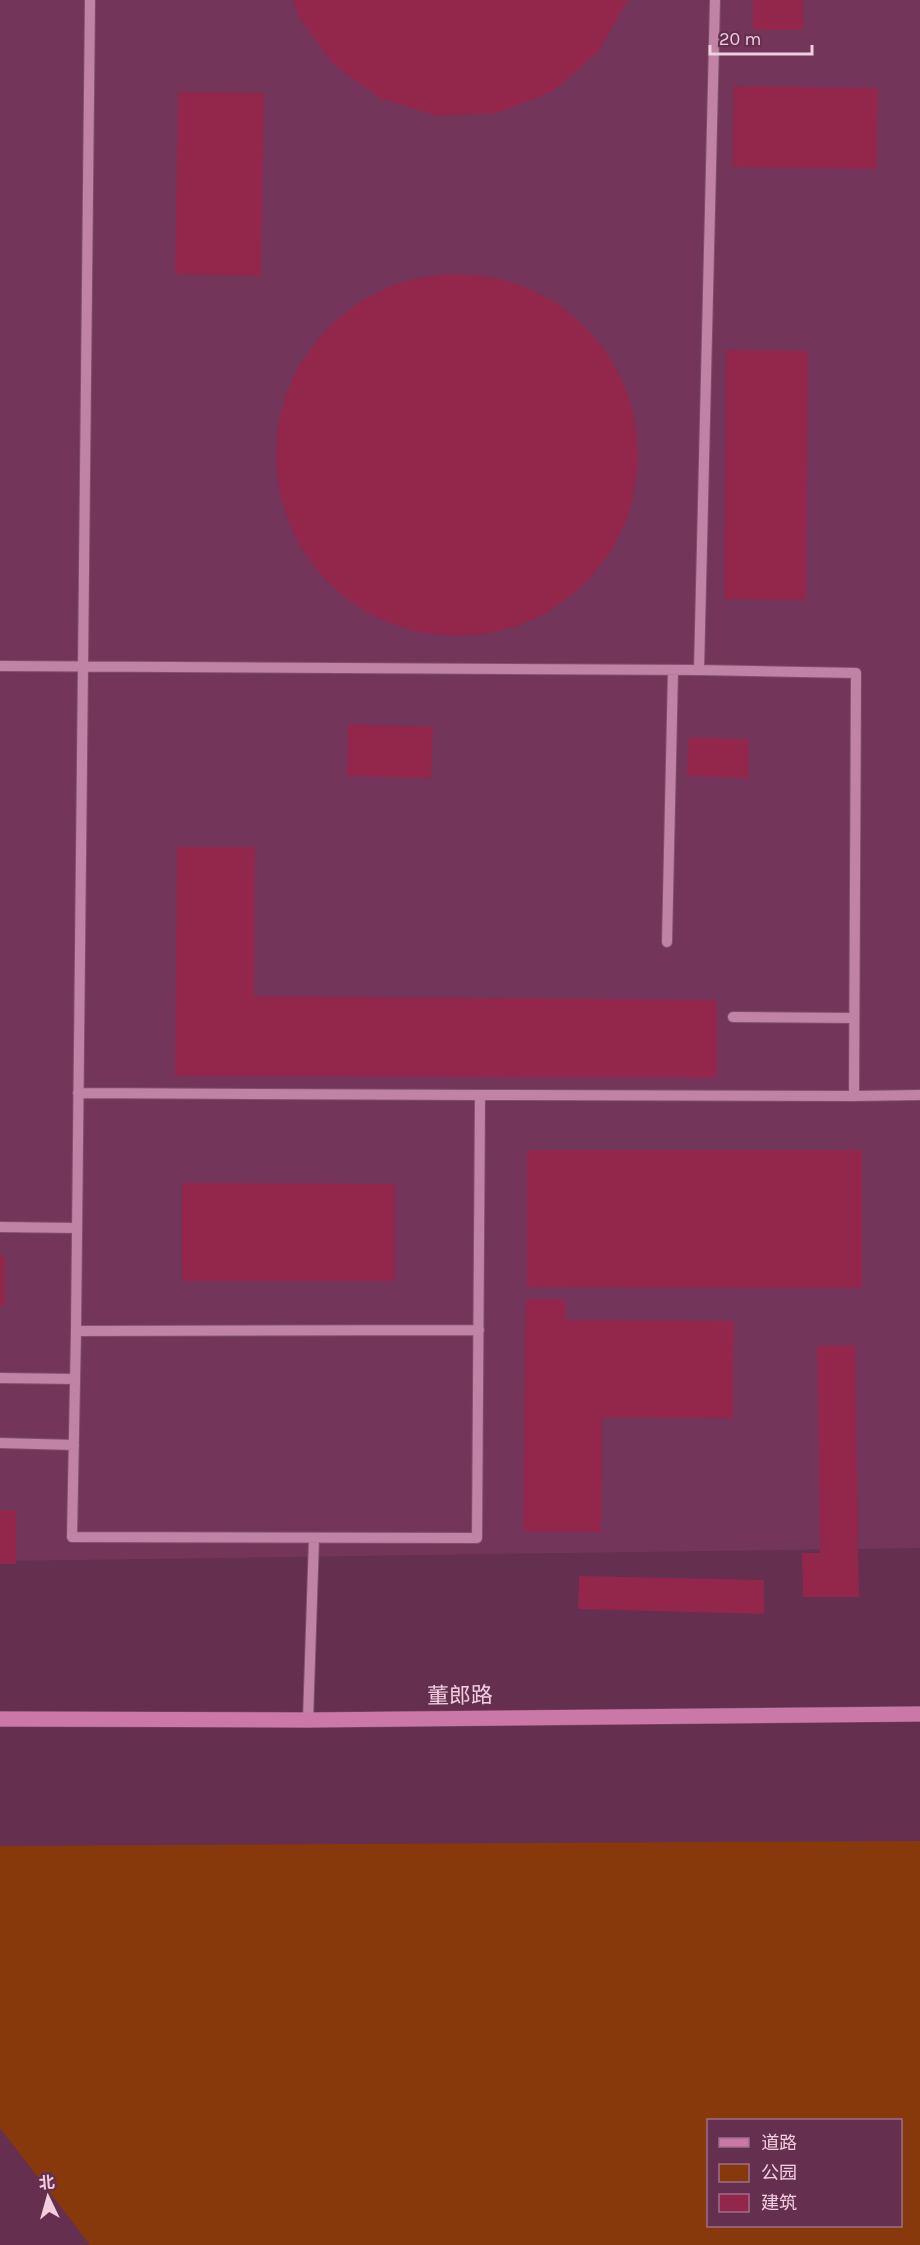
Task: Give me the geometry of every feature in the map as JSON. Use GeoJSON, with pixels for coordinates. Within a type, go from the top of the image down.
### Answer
{"type":"FeatureCollection","features":[{"type":"Feature","properties":{"kind":"main road","name":"董郎路"},"geometry":{"type":"LineString","coordinates":[[0,1719],[308,1720],[920,1714]]}},
{"type":"Feature","properties":{"kind":"lane"},"geometry":{"type":"LineString","coordinates":[[90,0],[72,1536],[477,1538],[480,1095]]}},
{"type":"Feature","properties":{"kind":"lane"},"geometry":{"type":"LineString","coordinates":[[699,670],[715,0]]}},
{"type":"Feature","properties":{"kind":"lane"},"geometry":{"type":"LineString","coordinates":[[0,666],[856,672],[854,1096]]}},
{"type":"Feature","properties":{"kind":"lane"},"geometry":{"type":"LineString","coordinates":[[667,942],[673,670]]}},
{"type":"Feature","properties":{"kind":"lane"},"geometry":{"type":"LineString","coordinates":[[733,1017],[854,1018]]}},
{"type":"Feature","properties":{"kind":"lane"},"geometry":{"type":"LineString","coordinates":[[78,1093],[920,1095]]}},
{"type":"Feature","properties":{"kind":"lane"},"geometry":{"type":"LineString","coordinates":[[0,1227],[77,1228]]}},
{"type":"Feature","properties":{"kind":"lane"},"geometry":{"type":"LineString","coordinates":[[76,1331],[479,1330]]}},
{"type":"Feature","properties":{"kind":"lane"},"geometry":{"type":"LineString","coordinates":[[0,1378],[75,1379]]}},
{"type":"Feature","properties":{"kind":"lane"},"geometry":{"type":"LineString","coordinates":[[0,1443],[74,1444]]}},
{"type":"Feature","properties":{"kind":"lane"},"geometry":{"type":"LineString","coordinates":[[308,1720],[314,1538]]}},
{"type":"Feature","properties":{"kind":"shaded area"},"geometry":{"type":"Polygon","coordinates":[[[0,0],[920,0],[920,1548],[0,1561],[0,0]]]}},
{"type":"Feature","properties":{"kind":"green space"},"geometry":{"type":"Polygon","coordinates":[[[920,1841],[920,2245],[90,2245],[0,2128],[0,1846],[920,1841]]]}},
{"type":"Feature","properties":{"kind":"building"},"geometry":{"type":"Polygon","coordinates":[[[293,0],[628,0],[598,52],[553,91],[498,113],[438,116],[381,99],[333,64],[299,17],[293,0]]]}},
{"type":"Feature","properties":{"kind":"building"},"geometry":{"type":"Polygon","coordinates":[[[753,0],[803,0],[803,30],[753,30],[753,0]]]}},
{"type":"Feature","properties":{"kind":"building"},"geometry":{"type":"Polygon","coordinates":[[[734,86],[878,88],[877,169],[733,167],[734,86]]]}},
{"type":"Feature","properties":{"kind":"building"},"geometry":{"type":"Polygon","coordinates":[[[178,92],[264,93],[261,276],[175,274],[178,92]]]}},
{"type":"Feature","properties":{"kind":"building"},"geometry":{"type":"Polygon","coordinates":[[[457,274],[492,278],[526,288],[557,305],[585,327],[607,355],[624,386],[634,420],[638,455],[634,490],[624,524],[607,555],[585,583],[557,605],[526,622],[492,632],[457,636],[422,632],[388,622],[357,605],[329,583],[307,555],[290,524],[280,490],[276,455],[280,420],[290,386],[307,355],[329,327],[357,305],[388,288],[422,278],[457,274]]]}},
{"type":"Feature","properties":{"kind":"building"},"geometry":{"type":"Polygon","coordinates":[[[726,350],[808,351],[806,600],[724,599],[726,350]]]}},
{"type":"Feature","properties":{"kind":"building"},"geometry":{"type":"Polygon","coordinates":[[[348,724],[433,727],[431,778],[347,776],[348,724]]]}},
{"type":"Feature","properties":{"kind":"building"},"geometry":{"type":"Polygon","coordinates":[[[689,737],[749,739],[748,778],[687,776],[689,737]]]}},
{"type":"Feature","properties":{"kind":"building"},"geometry":{"type":"Polygon","coordinates":[[[177,847],[255,847],[254,996],[717,1000],[717,1078],[175,1076],[177,847]]]}},
{"type":"Feature","properties":{"kind":"building"},"geometry":{"type":"Polygon","coordinates":[[[527,1150],[862,1150],[862,1288],[527,1287],[527,1150]]]}},
{"type":"Feature","properties":{"kind":"building"},"geometry":{"type":"Polygon","coordinates":[[[182,1183],[395,1184],[395,1281],[182,1281],[182,1183]]]}},
{"type":"Feature","properties":{"kind":"building"},"geometry":{"type":"Polygon","coordinates":[[[0,1255],[5,1255],[5,1306],[0,1306],[0,1255]]]}},
{"type":"Feature","properties":{"kind":"building"},"geometry":{"type":"Polygon","coordinates":[[[526,1299],[566,1299],[566,1320],[734,1321],[733,1418],[602,1417],[601,1532],[523,1532],[526,1299]]]}},
{"type":"Feature","properties":{"kind":"building"},"geometry":{"type":"Polygon","coordinates":[[[855,1345],[859,1597],[803,1597],[802,1553],[820,1553],[817,1346],[855,1345]]]}},
{"type":"Feature","properties":{"kind":"building"},"geometry":{"type":"Polygon","coordinates":[[[0,1510],[16,1510],[16,1564],[0,1564],[0,1510]]]}},
{"type":"Feature","properties":{"kind":"building"},"geometry":{"type":"Polygon","coordinates":[[[579,1576],[764,1580],[764,1614],[578,1609],[579,1576]]]}}]}
